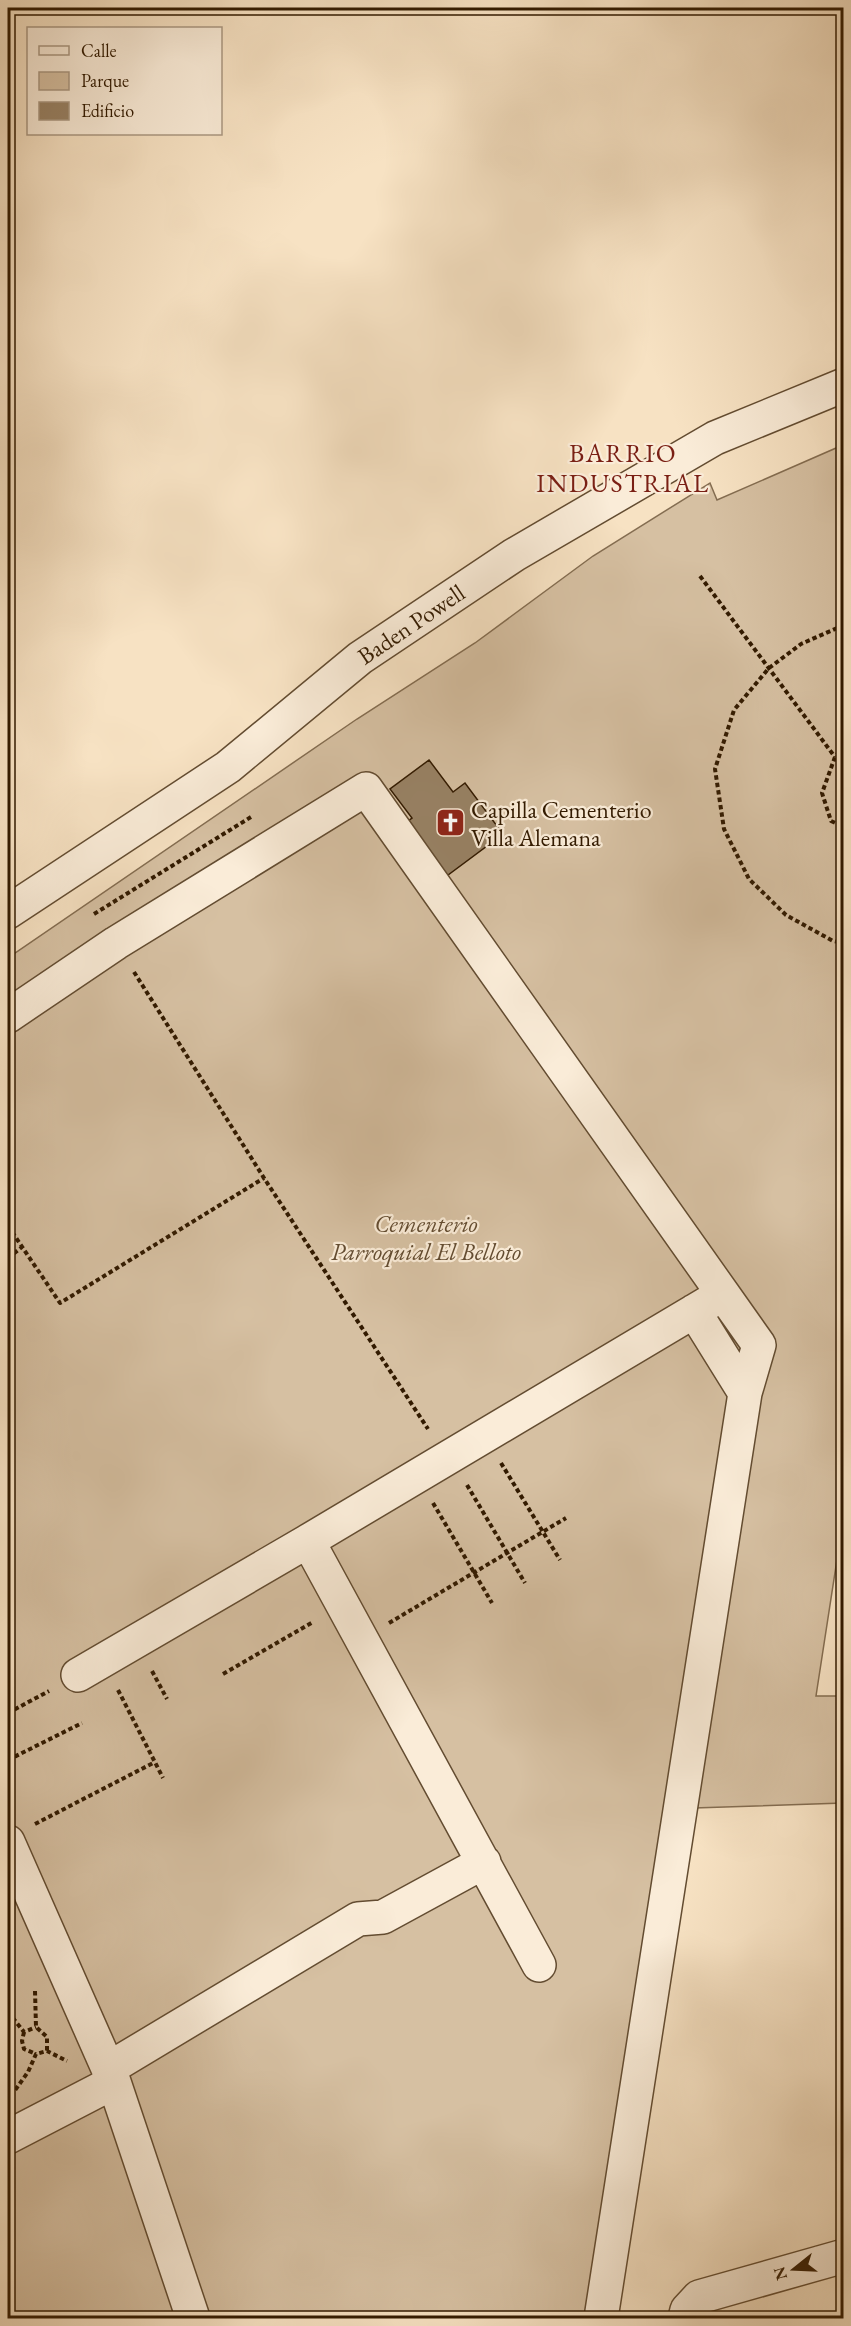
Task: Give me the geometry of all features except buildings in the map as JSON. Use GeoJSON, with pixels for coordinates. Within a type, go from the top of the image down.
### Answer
{"type":"FeatureCollection","features":[{"type":"Feature","properties":{"kind":"street","name":"Baden Powell"},"geometry":{"type":"LineString","coordinates":[[8,912],[228,767],[360,658],[514,555],[715,438],[843,385]]}},
{"type":"Feature","properties":{"kind":"street"},"geometry":{"type":"LineString","coordinates":[[8,1016],[116,943],[366,789],[759,1345],[745,1393],[601,2319]]}},
{"type":"Feature","properties":{"kind":"street"},"geometry":{"type":"LineString","coordinates":[[90,1668],[723,1294]]}},
{"type":"Feature","properties":{"kind":"street"},"geometry":{"type":"LineString","coordinates":[[694,1311],[745,1393]]}},
{"type":"Feature","properties":{"kind":"street"},"geometry":{"type":"LineString","coordinates":[[308,1541],[539,1965]]}},
{"type":"Feature","properties":{"kind":"street"},"geometry":{"type":"LineString","coordinates":[[18,1835],[111,2075],[193,2319]]}},
{"type":"Feature","properties":{"kind":"street"},"geometry":{"type":"LineString","coordinates":[[8,2137],[111,2075],[358,1919],[383,1917],[484,1862]]}},
{"type":"Feature","properties":{"kind":"street"},"geometry":{"type":"LineString","coordinates":[[685,2319],[687,2310],[699,2296],[843,2256]]}},
{"type":"Feature","properties":{"kind":"path"},"geometry":{"type":"LineString","coordinates":[[700,576],[835,757]]}},
{"type":"Feature","properties":{"kind":"path"},"geometry":{"type":"LineString","coordinates":[[843,625],[801,644],[769,668],[734,710],[715,769],[724,829],[748,879],[786,915],[832,941],[843,943]]}},
{"type":"Feature","properties":{"kind":"path"},"geometry":{"type":"LineString","coordinates":[[843,745],[835,757],[822,793],[831,821],[843,828]]}},
{"type":"Feature","properties":{"kind":"path"},"geometry":{"type":"LineString","coordinates":[[116,943],[264,1178],[435,1439],[450,1457],[525,1584]]}},
{"type":"Feature","properties":{"kind":"path"},"geometry":{"type":"LineString","coordinates":[[8,1226],[60,1303],[264,1178]]}},
{"type":"Feature","properties":{"kind":"path"},"geometry":{"type":"LineString","coordinates":[[8,1258],[22,1246]]}},
{"type":"Feature","properties":{"kind":"path"},"geometry":{"type":"LineString","coordinates":[[485,1436],[560,1560]]}},
{"type":"Feature","properties":{"kind":"path"},"geometry":{"type":"LineString","coordinates":[[423,1507],[432,1501],[492,1604]]}},
{"type":"Feature","properties":{"kind":"path"},"geometry":{"type":"LineString","coordinates":[[223,1674],[349,1616],[379,1629],[566,1518]]}},
{"type":"Feature","properties":{"kind":"path"},"geometry":{"type":"LineString","coordinates":[[384,1612],[396,1633]]}},
{"type":"Feature","properties":{"kind":"path"},"geometry":{"type":"LineString","coordinates":[[8,1713],[90,1668],[155,1762],[163,1778]]}},
{"type":"Feature","properties":{"kind":"path"},"geometry":{"type":"LineString","coordinates":[[8,1760],[82,1723]]}},
{"type":"Feature","properties":{"kind":"path"},"geometry":{"type":"LineString","coordinates":[[18,1835],[155,1762]]}},
{"type":"Feature","properties":{"kind":"path"},"geometry":{"type":"LineString","coordinates":[[8,2012],[24,2032]]}},
{"type":"Feature","properties":{"kind":"path"},"geometry":{"type":"LineString","coordinates":[[24,2032],[36,2027]]}},
{"type":"Feature","properties":{"kind":"path"},"geometry":{"type":"LineString","coordinates":[[24,2032],[22,2041],[24,2049],[36,2054],[47,2051],[94,2074],[111,2075]]}},
{"type":"Feature","properties":{"kind":"path"},"geometry":{"type":"LineString","coordinates":[[8,2101],[28,2072],[36,2054]]}},
{"type":"Feature","properties":{"kind":"green space","name":"Cementerio Parroquial El Belloto"},"geometry":{"type":"Polygon","coordinates":[[[843,445],[844,1514],[816,1696],[843,1696],[843,1803],[694,1808],[614,2318],[8,2318],[8,958],[357,719],[475,643],[593,556],[710,483],[717,500],[843,445]]]}},
{"type":"Feature","properties":{"kind":"place","name":"Capilla Cementerio Villa Alemana"},"geometry":{"type":"Point","coordinates":[450,823]}},
{"type":"Feature","properties":{"kind":"district","name":"BARRIO INDUSTRIAL"},"geometry":{"type":"Point","coordinates":[623,468]}}]}
